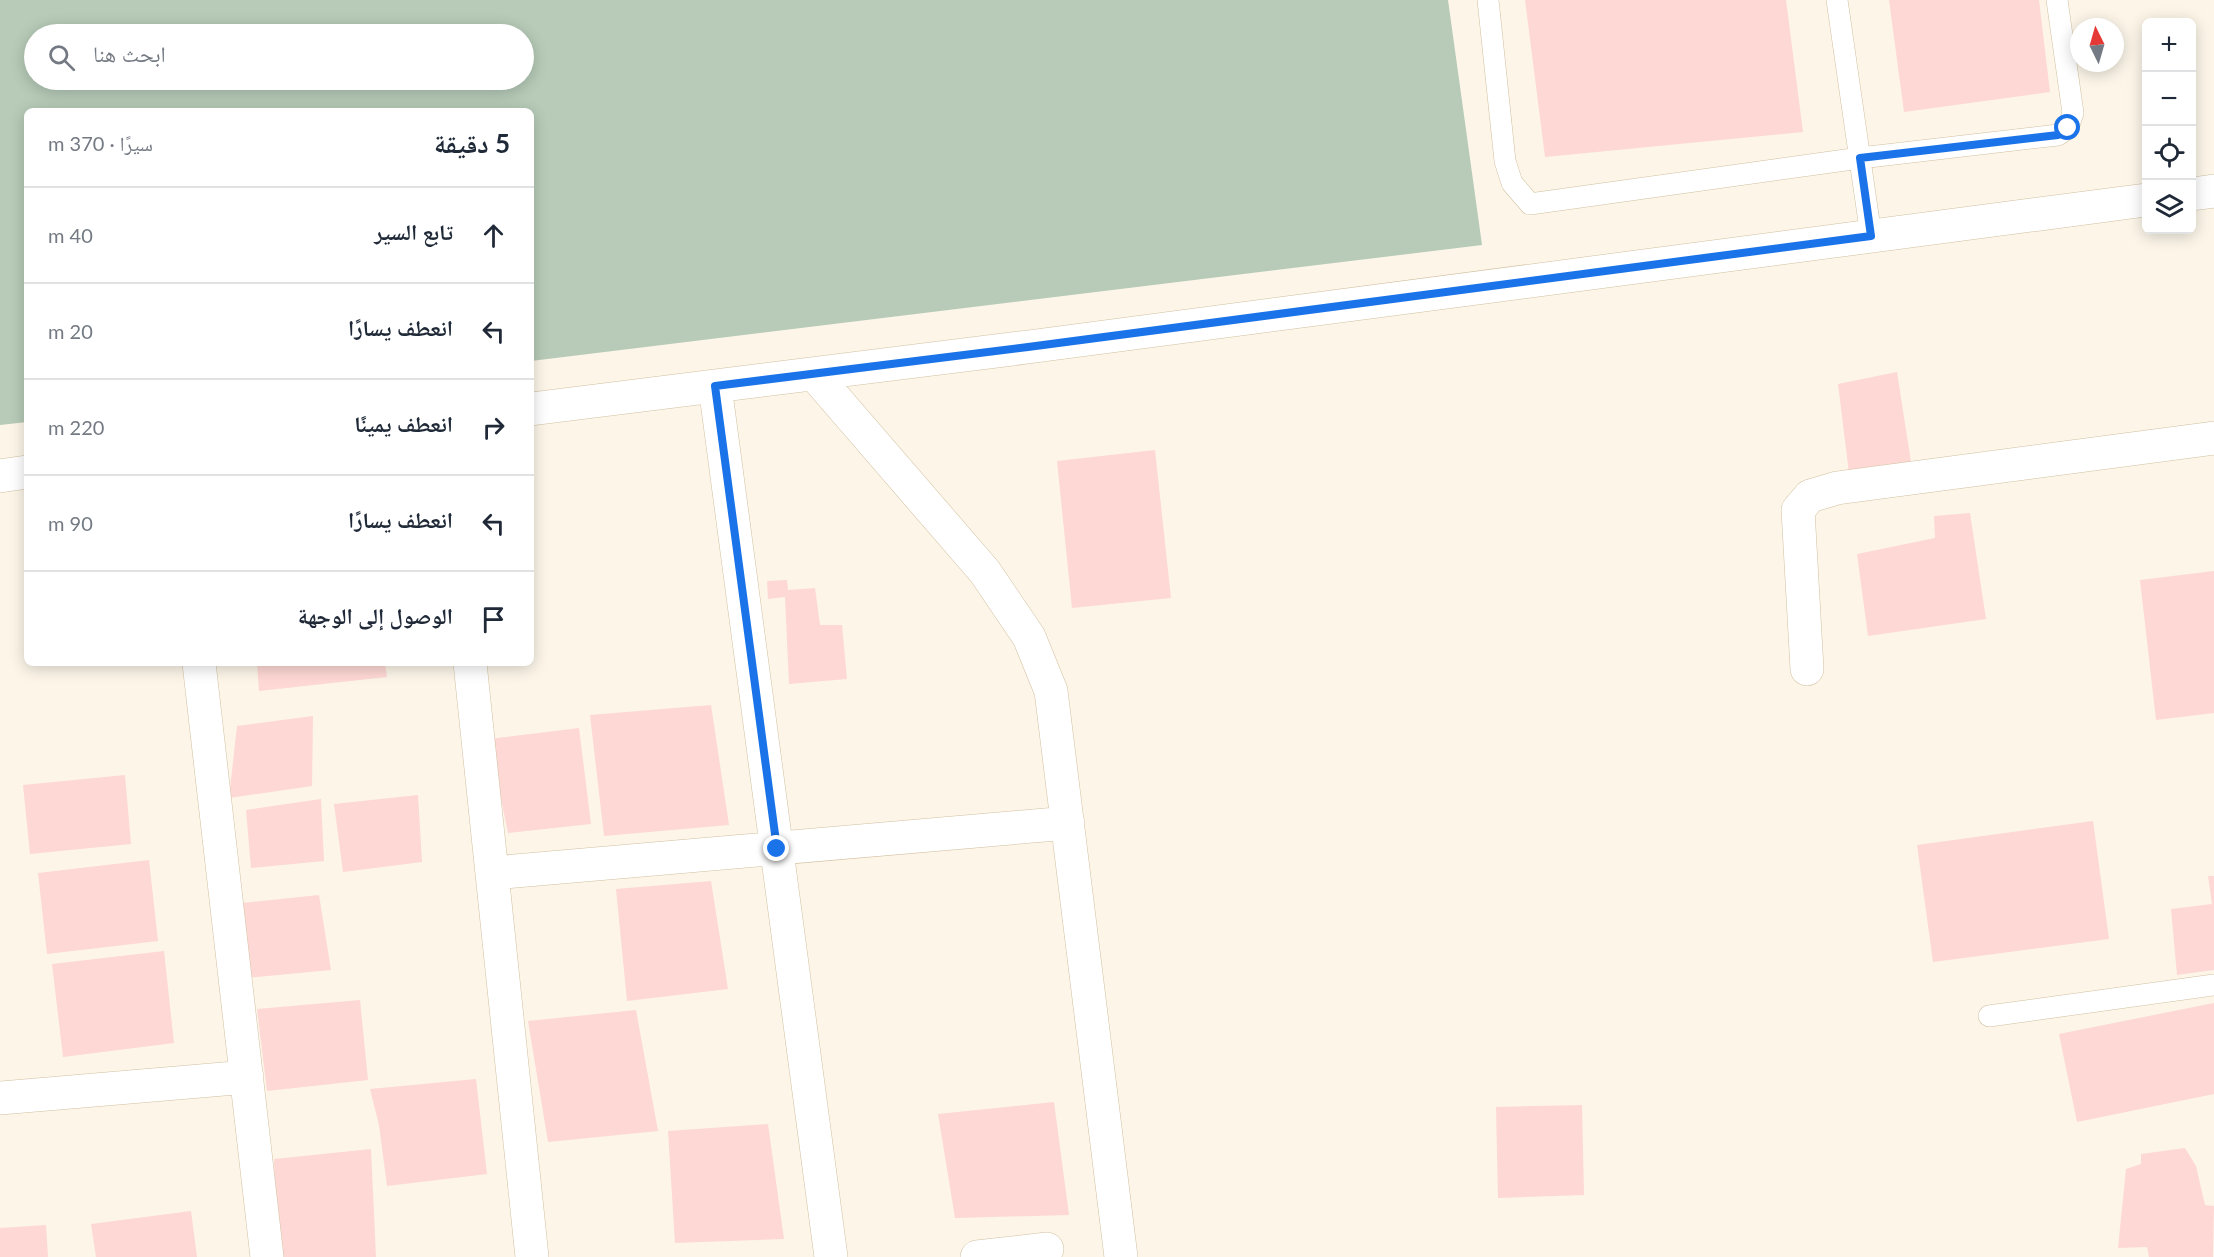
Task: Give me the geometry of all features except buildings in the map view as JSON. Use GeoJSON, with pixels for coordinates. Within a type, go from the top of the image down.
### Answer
{"type":"FeatureCollection","features":[{"type":"Feature","properties":{"kind":"street"},"geometry":{"type":"LineString","coordinates":[[2196,193],[2214,191]]}},
{"type":"Feature","properties":{"kind":"street"},"geometry":{"type":"LineString","coordinates":[[534,409],[2142,201]]}},
{"type":"Feature","properties":{"kind":"street"},"geometry":{"type":"LineString","coordinates":[[814,374],[985,572],[1029,637],[1052,691],[1121,1257]]}},
{"type":"Feature","properties":{"kind":"street"},"geometry":{"type":"LineString","coordinates":[[715,386],[831,1257]]}},
{"type":"Feature","properties":{"kind":"street"},"geometry":{"type":"LineString","coordinates":[[1808,669],[1798,510],[1810,496],[1837,488],[2214,438]]}},
{"type":"Feature","properties":{"kind":"street"},"geometry":{"type":"LineString","coordinates":[[0,476],[24,472]]}},
{"type":"Feature","properties":{"kind":"street"},"geometry":{"type":"LineString","coordinates":[[199,666],[267,1257]]}},
{"type":"Feature","properties":{"kind":"street"},"geometry":{"type":"LineString","coordinates":[[470,666],[532,1257]]}},
{"type":"Feature","properties":{"kind":"street"},"geometry":{"type":"LineString","coordinates":[[492,873],[1068,824]]}},
{"type":"Feature","properties":{"kind":"street"},"geometry":{"type":"LineString","coordinates":[[0,1098],[247,1077]]}},
{"type":"Feature","properties":{"kind":"street"},"geometry":{"type":"LineString","coordinates":[[977,1257],[1047,1249]]}},
{"type":"Feature","properties":{"kind":"lane"},"geometry":{"type":"LineString","coordinates":[[1488,0],[1505,161],[1512,183],[1530,204],[1860,158],[2058,135],[2068,128],[2073,113],[2057,0]]}},
{"type":"Feature","properties":{"kind":"lane"},"geometry":{"type":"LineString","coordinates":[[1837,0],[1871,236]]}},
{"type":"Feature","properties":{"kind":"lane"},"geometry":{"type":"LineString","coordinates":[[1989,1016],[2214,985]]}},
{"type":"Feature","properties":{"kind":"green space"},"geometry":{"type":"Polygon","coordinates":[[[0,0],[1448,0],[1482,245],[534,361],[534,108],[24,108],[24,422],[0,425],[0,0]]]}},
{"type":"Feature","properties":{"kind":"route"},"geometry":{"type":"LineString","coordinates":[[777,849],[715,386],[1871,236],[1860,158],[2058,135],[2068,128]]}}]}
